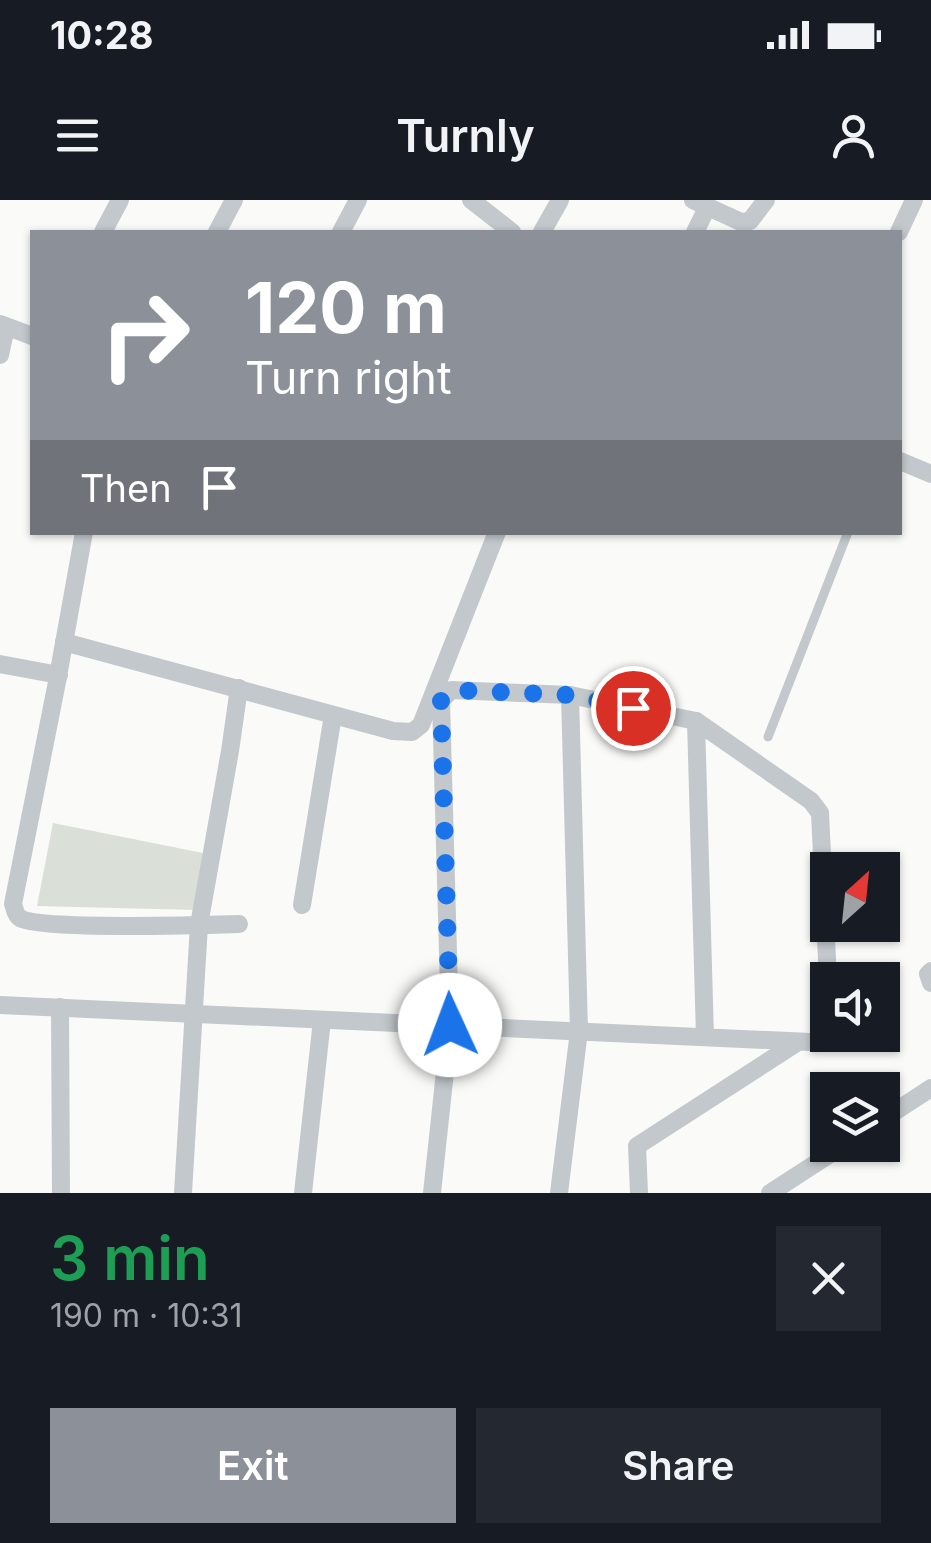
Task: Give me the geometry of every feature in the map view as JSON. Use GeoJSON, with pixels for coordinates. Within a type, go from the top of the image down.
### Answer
{"type":"FeatureCollection","features":[{"type":"Feature","properties":{"kind":"street"},"geometry":{"type":"LineString","coordinates":[[104,230],[120,200]]}},
{"type":"Feature","properties":{"kind":"street"},"geometry":{"type":"LineString","coordinates":[[218,230],[234,200]]}},
{"type":"Feature","properties":{"kind":"street"},"geometry":{"type":"LineString","coordinates":[[342,230],[358,200]]}},
{"type":"Feature","properties":{"kind":"street"},"geometry":{"type":"LineString","coordinates":[[471,200],[509,230]]}},
{"type":"Feature","properties":{"kind":"street"},"geometry":{"type":"LineString","coordinates":[[543,230],[560,200]]}},
{"type":"Feature","properties":{"kind":"street"},"geometry":{"type":"LineString","coordinates":[[695,230],[700,204],[741,222],[750,220],[766,200]]}},
{"type":"Feature","properties":{"kind":"street"},"geometry":{"type":"LineString","coordinates":[[901,230],[914,200]]}},
{"type":"Feature","properties":{"kind":"street"},"geometry":{"type":"LineString","coordinates":[[0,355],[3,325],[30,335]]}},
{"type":"Feature","properties":{"kind":"street"},"geometry":{"type":"LineString","coordinates":[[902,462],[931,474]]}},
{"type":"Feature","properties":{"kind":"street"},"geometry":{"type":"LineString","coordinates":[[83,535],[13,904],[16,914],[56,924],[239,924]]}},
{"type":"Feature","properties":{"kind":"street"},"geometry":{"type":"LineString","coordinates":[[64,642],[393,731],[412,732],[421,725],[495,535]]}},
{"type":"Feature","properties":{"kind":"street"},"geometry":{"type":"LineString","coordinates":[[0,664],[58,675]]}},
{"type":"Feature","properties":{"kind":"street"},"geometry":{"type":"LineString","coordinates":[[183,1193],[199,925],[239,688]]}},
{"type":"Feature","properties":{"kind":"street"},"geometry":{"type":"LineString","coordinates":[[432,1193],[450,1025],[441,701],[451,690],[570,695],[696,721],[811,801],[820,813],[827,962]]}},
{"type":"Feature","properties":{"kind":"street"},"geometry":{"type":"LineString","coordinates":[[559,1193],[578,1031],[570,695]]}},
{"type":"Feature","properties":{"kind":"street"},"geometry":{"type":"LineString","coordinates":[[302,906],[333,715]]}},
{"type":"Feature","properties":{"kind":"street"},"geometry":{"type":"LineString","coordinates":[[696,721],[705,1037]]}},
{"type":"Feature","properties":{"kind":"street"},"geometry":{"type":"LineString","coordinates":[[931,971],[931,983]]}},
{"type":"Feature","properties":{"kind":"street"},"geometry":{"type":"LineString","coordinates":[[0,1005],[810,1042]]}},
{"type":"Feature","properties":{"kind":"street"},"geometry":{"type":"LineString","coordinates":[[60,1008],[61,1193]]}},
{"type":"Feature","properties":{"kind":"street"},"geometry":{"type":"LineString","coordinates":[[303,1193],[322,1020]]}},
{"type":"Feature","properties":{"kind":"street"},"geometry":{"type":"LineString","coordinates":[[640,1193],[637,1146],[799,1042]]}},
{"type":"Feature","properties":{"kind":"street"},"geometry":{"type":"LineString","coordinates":[[900,1108],[931,1088]]}},
{"type":"Feature","properties":{"kind":"street"},"geometry":{"type":"LineString","coordinates":[[770,1193],[818,1162]]}},
{"type":"Feature","properties":{"kind":"lane"},"geometry":{"type":"LineString","coordinates":[[768,738],[847,535]]}},
{"type":"Feature","properties":{"kind":"shaded area"},"geometry":{"type":"Polygon","coordinates":[[[53,823],[208,854],[197,910],[37,906],[53,823]]]}},
{"type":"Feature","properties":{"kind":"route"},"geometry":{"type":"LineString","coordinates":[[450,1025],[441,701],[451,690],[570,695],[633,708]]}}]}
